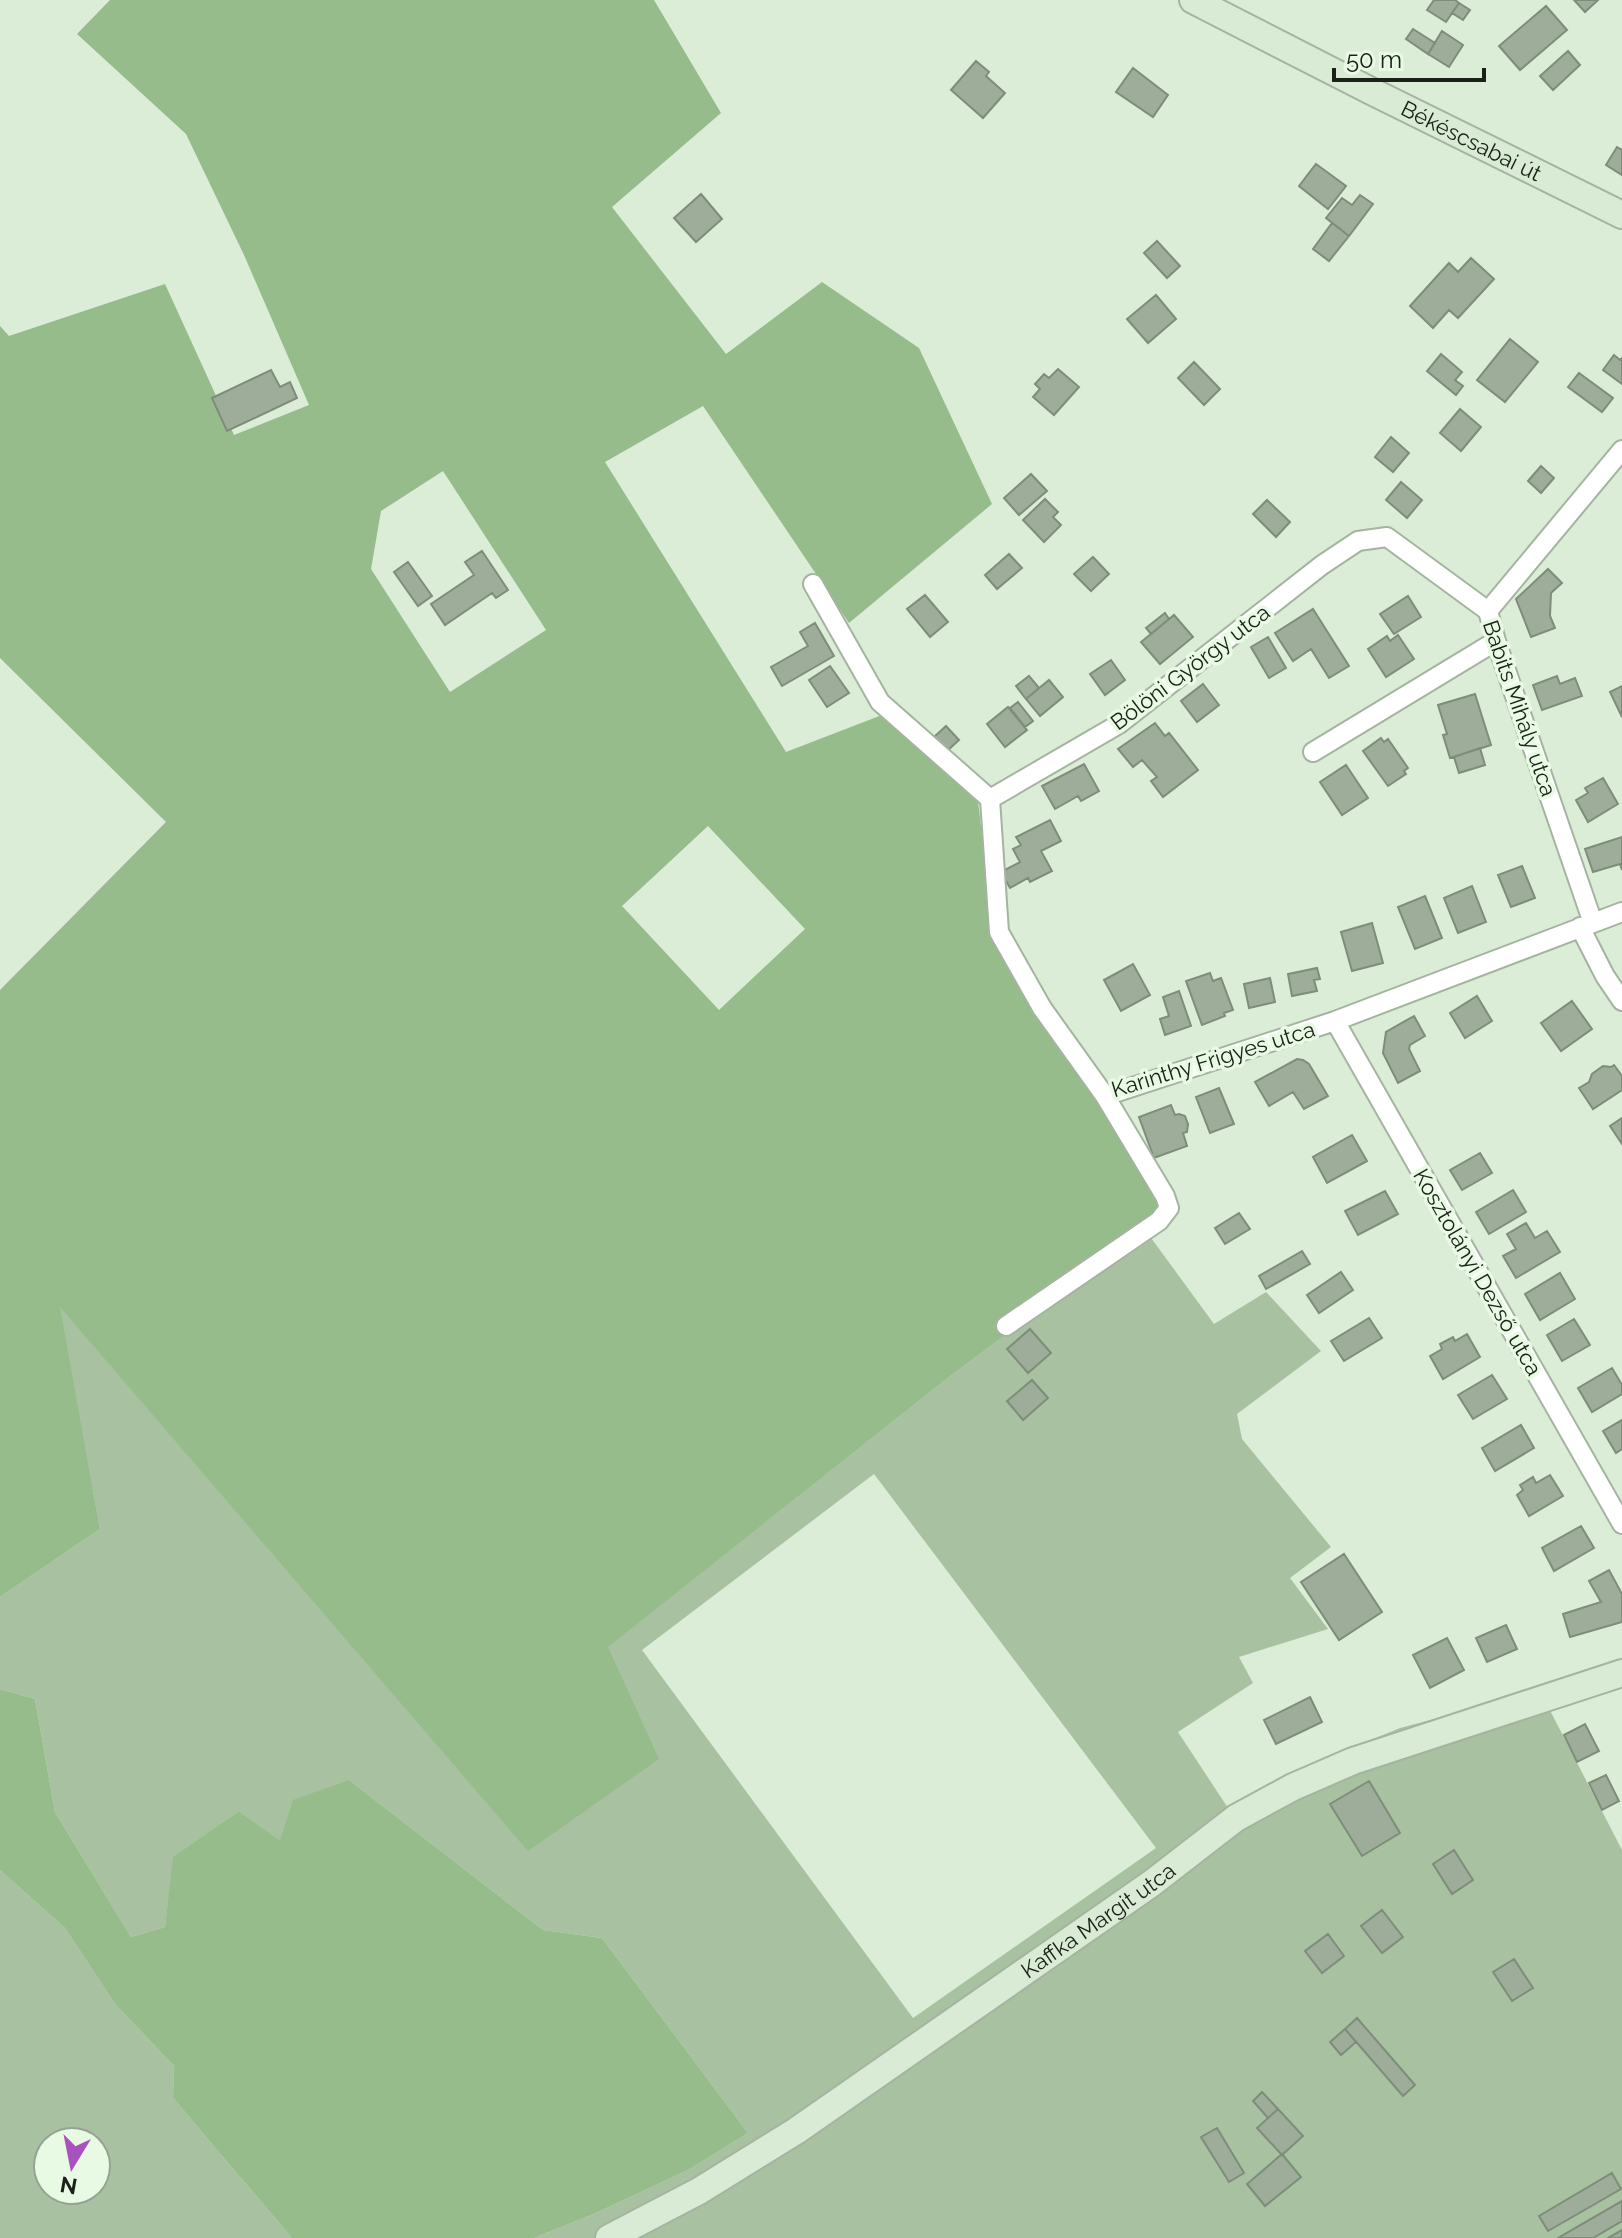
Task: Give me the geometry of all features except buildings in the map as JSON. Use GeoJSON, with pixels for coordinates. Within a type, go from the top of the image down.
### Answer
{"type":"FeatureCollection","features":[{"type":"Feature","properties":{"kind":"street","name":"Békéscsabai út"},"geometry":{"type":"LineString","coordinates":[[1193,0],[1622,215]]}},
{"type":"Feature","properties":{"kind":"street"},"geometry":{"type":"LineString","coordinates":[[1488,611],[1622,450]]}},
{"type":"Feature","properties":{"kind":"street","name":"Babits Mihály utca"},"geometry":{"type":"LineString","coordinates":[[1387,537],[1488,611],[1586,925],[1605,976],[1622,1001]]}},
{"type":"Feature","properties":{"kind":"street","name":"Bölöni György utca"},"geometry":{"type":"LineString","coordinates":[[990,799],[1119,724],[1322,565],[1358,541],[1387,537]]}},
{"type":"Feature","properties":{"kind":"street"},"geometry":{"type":"LineString","coordinates":[[813,584],[880,702],[990,799]]}},
{"type":"Feature","properties":{"kind":"street"},"geometry":{"type":"LineString","coordinates":[[1313,752],[1496,641]]}},
{"type":"Feature","properties":{"kind":"street","name":"Karinthy Frigyes utca"},"geometry":{"type":"LineString","coordinates":[[990,799],[999,932],[1042,1008],[1105,1096],[1335,1021],[1622,912]]}},
{"type":"Feature","properties":{"kind":"street","name":"Kosztolányi Dezső utca"},"geometry":{"type":"LineString","coordinates":[[1335,1021],[1622,1524]]}},
{"type":"Feature","properties":{"kind":"street"},"geometry":{"type":"LineString","coordinates":[[1006,1326],[1159,1221],[1169,1208],[1165,1196],[1105,1096]]}},
{"type":"Feature","properties":{"kind":"street","name":"Kaffka Margit utca"},"geometry":{"type":"LineString","coordinates":[[609,2238],[699,2191],[796,2131],[1152,1883],[1236,1818],[1293,1787],[1353,1761],[1622,1673]]}},
{"type":"Feature","properties":{"kind":"green space"},"geometry":{"type":"Polygon","coordinates":[[[110,0],[654,0],[721,113],[612,207],[726,354],[822,282],[919,348],[992,504],[849,623],[703,406],[605,462],[786,752],[882,715],[978,801],[994,940],[1160,1201],[1146,1231],[949,1377],[608,1647],[659,1759],[528,1851],[60,1307],[100,1529],[0,1597],[0,990],[166,822],[0,658],[0,326],[9,336],[165,284],[234,435],[309,405],[244,255],[186,134],[77,34],[110,0]],[[443,471],[381,511],[371,569],[450,692],[546,630],[443,471]],[[708,826],[622,906],[719,1010],[805,929],[708,826]]]}},
{"type":"Feature","properties":{"kind":"green space"},"geometry":{"type":"Polygon","coordinates":[[[1146,1231],[1214,1324],[1266,1292],[1321,1351],[1237,1414],[1242,1439],[1331,1547],[1290,1578],[1328,1629],[1239,1657],[1253,1683],[1178,1732],[1228,1808],[1317,1762],[1400,1728],[1540,1691],[1622,1850],[1622,2238],[534,2238],[690,2169],[748,2133],[602,1938],[543,1930],[349,1780],[280,1842],[239,1811],[174,1857],[165,1927],[131,1937],[55,1812],[35,1699],[0,1689],[0,1597],[100,1529],[59,1306],[607,1647],[949,1377],[1146,1231]],[[874,1474],[642,1650],[913,2018],[1156,1848],[874,1474]]]}},
{"type":"Feature","properties":{"kind":"green space"},"geometry":{"type":"Polygon","coordinates":[[[0,1689],[35,1699],[55,1812],[131,1937],[165,1927],[173,1857],[239,1811],[280,1841],[293,1800],[349,1780],[543,1930],[602,1938],[748,2133],[690,2169],[534,2238],[292,2238],[173,2098],[174,2066],[115,2004],[65,1928],[0,1870],[0,1689]]]}},
{"type":"Feature","properties":{"kind":"green space"},"geometry":{"type":"Polygon","coordinates":[[[0,1870],[65,1928],[115,2004],[174,2066],[173,2098],[292,2238],[0,2238],[0,1870]]]}}]}
